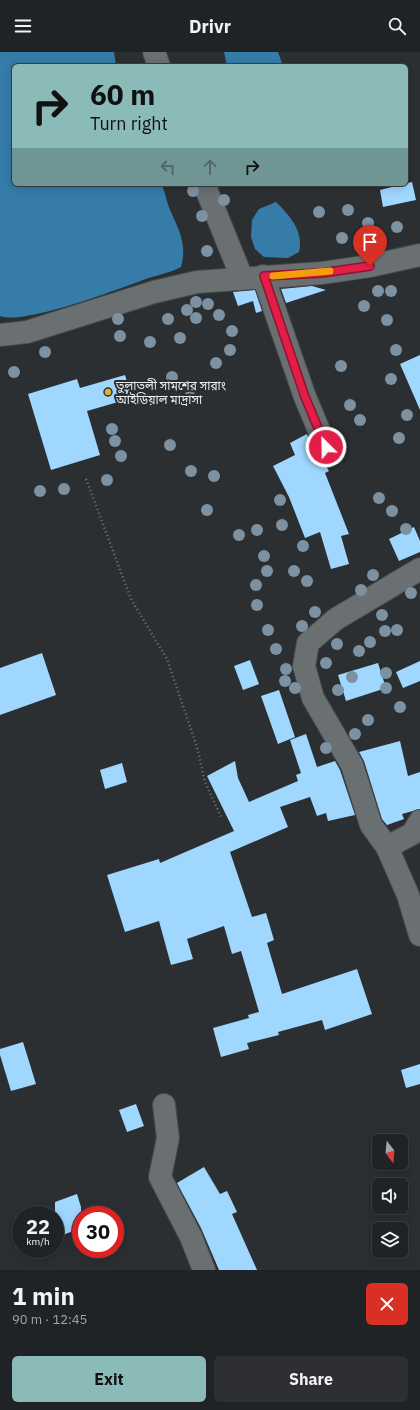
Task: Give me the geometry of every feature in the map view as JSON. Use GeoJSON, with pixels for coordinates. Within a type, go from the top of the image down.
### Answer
{"type":"FeatureCollection","features":[{"type":"Feature","properties":{"kind":"street"},"geometry":{"type":"LineString","coordinates":[[154,52],[158,64]]}},
{"type":"Feature","properties":{"kind":"street"},"geometry":{"type":"LineString","coordinates":[[205,186],[242,278]]}},
{"type":"Feature","properties":{"kind":"street"},"geometry":{"type":"LineString","coordinates":[[0,335],[27,332],[154,292],[190,284],[264,276],[322,273],[370,266],[420,254]]}},
{"type":"Feature","properties":{"kind":"street"},"geometry":{"type":"LineString","coordinates":[[264,276],[305,397],[326,447]]}},
{"type":"Feature","properties":{"kind":"street"},"geometry":{"type":"LineString","coordinates":[[420,569],[336,619],[308,643],[304,666],[313,698],[352,766],[371,825],[387,847],[408,895],[420,935]]}},
{"type":"Feature","properties":{"kind":"street"},"geometry":{"type":"LineString","coordinates":[[387,847],[412,834],[420,821]]}},
{"type":"Feature","properties":{"kind":"street"},"geometry":{"type":"LineString","coordinates":[[164,1105],[168,1138],[160,1177],[191,1237],[204,1270]]}},
{"type":"Feature","properties":{"kind":"path"},"geometry":{"type":"LineString","coordinates":[[86,479],[131,599],[167,659],[197,747],[205,782],[222,820]]}},
{"type":"Feature","properties":{"kind":"water"},"geometry":{"type":"Polygon","coordinates":[[[0,52],[114,52],[116,64],[12,64],[12,186],[162,186],[182,242],[183,258],[181,267],[71,305],[49,311],[29,316],[0,316],[0,52]]]}},
{"type":"Feature","properties":{"kind":"water"},"geometry":{"type":"Polygon","coordinates":[[[224,52],[278,52],[282,64],[227,64],[224,52]]]}},
{"type":"Feature","properties":{"kind":"water"},"geometry":{"type":"Polygon","coordinates":[[[276,202],[291,218],[298,231],[300,244],[299,252],[288,258],[264,257],[255,249],[251,237],[252,220],[259,209],[276,202]]]}},
{"type":"Feature","properties":{"kind":"building"},"geometry":{"type":"Polygon","coordinates":[[[412,182],[416,200],[383,207],[380,190],[396,186],[408,186],[408,183],[412,182]]]}},
{"type":"Feature","properties":{"kind":"building"},"geometry":{"type":"Polygon","coordinates":[[[312,286],[326,290],[286,303],[281,289],[312,286]]]}},
{"type":"Feature","properties":{"kind":"building"},"geometry":{"type":"Polygon","coordinates":[[[255,290],[262,311],[256,313],[253,301],[238,306],[233,292],[255,290]]]}},
{"type":"Feature","properties":{"kind":"building"},"geometry":{"type":"Polygon","coordinates":[[[420,355],[420,410],[400,364],[420,355]]]}},
{"type":"Feature","properties":{"kind":"building"},"geometry":{"type":"Polygon","coordinates":[[[125,375],[132,398],[87,411],[100,455],[51,470],[28,394],[77,379],[80,388],[125,375]]]}},
{"type":"Feature","properties":{"kind":"building"},"geometry":{"type":"Polygon","coordinates":[[[307,434],[315,452],[322,459],[329,471],[325,473],[349,534],[341,536],[349,564],[331,569],[320,532],[305,538],[289,497],[273,466],[295,455],[290,443],[307,434]]]}},
{"type":"Feature","properties":{"kind":"building"},"geometry":{"type":"Polygon","coordinates":[[[414,527],[420,541],[420,552],[399,561],[389,539],[414,527]]]}},
{"type":"Feature","properties":{"kind":"building"},"geometry":{"type":"Polygon","coordinates":[[[42,653],[56,695],[0,715],[0,668],[42,653]]]}},
{"type":"Feature","properties":{"kind":"building"},"geometry":{"type":"Polygon","coordinates":[[[250,660],[259,684],[243,690],[234,666],[250,660]]]}},
{"type":"Feature","properties":{"kind":"building"},"geometry":{"type":"Polygon","coordinates":[[[420,661],[420,681],[403,688],[396,672],[420,661]]]}},
{"type":"Feature","properties":{"kind":"building"},"geometry":{"type":"Polygon","coordinates":[[[378,663],[386,688],[346,701],[338,675],[378,663]]]}},
{"type":"Feature","properties":{"kind":"building"},"geometry":{"type":"Polygon","coordinates":[[[279,690],[295,737],[278,744],[261,696],[279,690]]]}},
{"type":"Feature","properties":{"kind":"building"},"geometry":{"type":"Polygon","coordinates":[[[306,734],[317,767],[335,761],[340,770],[355,815],[328,821],[326,813],[317,816],[310,797],[280,807],[288,827],[230,852],[252,917],[266,913],[274,940],[267,943],[282,994],[357,969],[372,1014],[325,1030],[322,1020],[278,1032],[279,1035],[247,1043],[249,1049],[221,1057],[213,1028],[249,1018],[248,1015],[259,1012],[241,951],[232,954],[224,926],[187,939],[193,959],[171,965],[159,921],[125,932],[107,875],[159,859],[160,863],[234,831],[207,776],[235,761],[238,778],[249,802],[298,781],[296,775],[301,773],[290,740],[306,734]]]}},
{"type":"Feature","properties":{"kind":"building"},"geometry":{"type":"Polygon","coordinates":[[[400,741],[408,776],[420,772],[420,809],[402,814],[404,819],[387,825],[382,819],[364,761],[359,752],[400,741]]]}},
{"type":"Feature","properties":{"kind":"building"},"geometry":{"type":"Polygon","coordinates":[[[122,763],[127,782],[105,789],[100,770],[122,763]]]}},
{"type":"Feature","properties":{"kind":"building"},"geometry":{"type":"Polygon","coordinates":[[[23,1042],[36,1084],[11,1091],[0,1055],[0,1049],[23,1042]]]}},
{"type":"Feature","properties":{"kind":"building"},"geometry":{"type":"Polygon","coordinates":[[[420,1064],[420,1084],[406,1088],[401,1070],[420,1064]]]}},
{"type":"Feature","properties":{"kind":"building"},"geometry":{"type":"Polygon","coordinates":[[[136,1104],[144,1126],[127,1132],[119,1110],[136,1104]]]}},
{"type":"Feature","properties":{"kind":"building"},"geometry":{"type":"Polygon","coordinates":[[[204,1167],[220,1194],[227,1191],[237,1212],[232,1214],[257,1270],[219,1270],[201,1228],[177,1183],[204,1167]]]}},
{"type":"Feature","properties":{"kind":"building"},"geometry":{"type":"Polygon","coordinates":[[[77,1194],[81,1206],[72,1206],[72,1231],[64,1235],[64,1206],[55,1206],[55,1202],[77,1194]]]}},
{"type":"Feature","properties":{"kind":"slow traffic"},"geometry":{"type":"LineString","coordinates":[[273,276],[322,273],[330,271]]}},
{"type":"Feature","properties":{"kind":"place","name":"তুলাতলী সামশের সারাং আইডিয়াল মাদ্রাসা"},"geometry":{"type":"Point","coordinates":[108,392]}},
{"type":"Feature","properties":{"kind":"route"},"geometry":{"type":"LineString","coordinates":[[326,447],[305,397],[264,276],[322,273],[370,266]]}}]}
